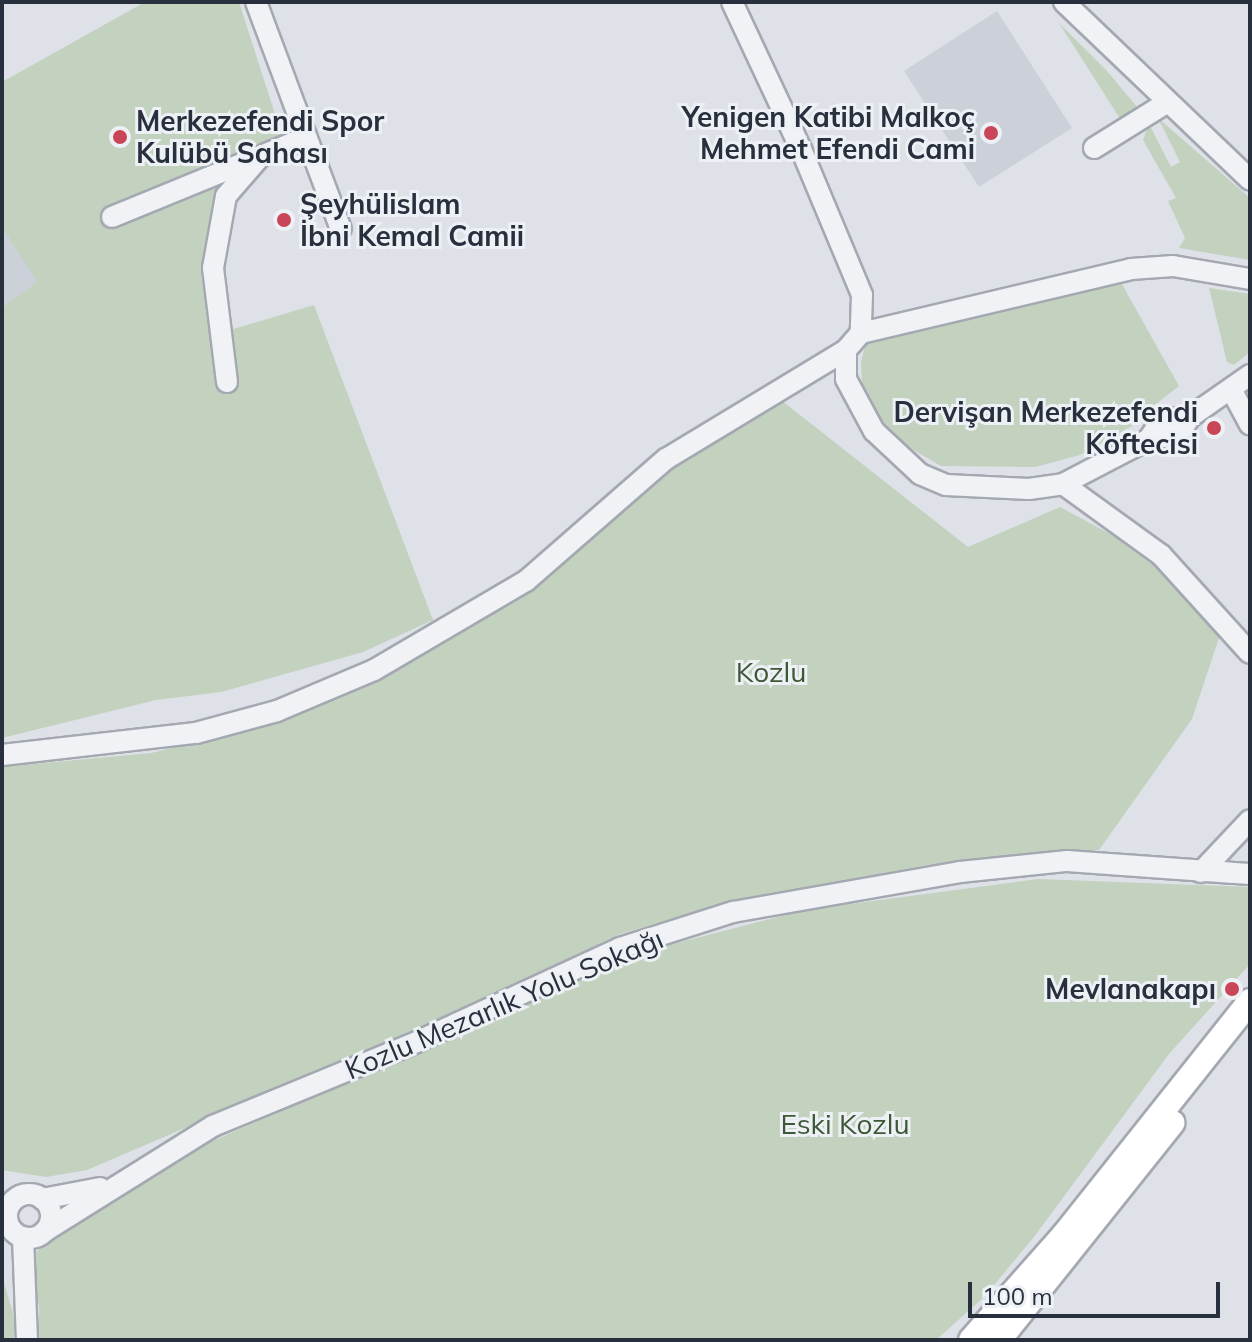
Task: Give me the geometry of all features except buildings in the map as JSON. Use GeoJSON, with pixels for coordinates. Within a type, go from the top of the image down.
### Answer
{"type":"FeatureCollection","features":[{"type":"Feature","properties":{"kind":"main road"},"geometry":{"type":"LineString","coordinates":[[971,1340],[1064,1235],[1250,1001]]}},
{"type":"Feature","properties":{"kind":"main road"},"geometry":{"type":"LineString","coordinates":[[999,1340],[1250,1025]]}},
{"type":"Feature","properties":{"kind":"street"},"geometry":{"type":"LineString","coordinates":[[256,2],[305,138],[320,160],[341,229]]}},
{"type":"Feature","properties":{"kind":"street"},"geometry":{"type":"LineString","coordinates":[[732,2],[801,149],[862,295],[861,333]]}},
{"type":"Feature","properties":{"kind":"street"},"geometry":{"type":"LineString","coordinates":[[1064,2],[1250,180]]}},
{"type":"Feature","properties":{"kind":"street"},"geometry":{"type":"LineString","coordinates":[[1094,148],[1168,102]]}},
{"type":"Feature","properties":{"kind":"street"},"geometry":{"type":"LineString","coordinates":[[112,217],[305,138]]}},
{"type":"Feature","properties":{"kind":"street"},"geometry":{"type":"LineString","coordinates":[[227,382],[213,268],[226,196],[258,159]]}},
{"type":"Feature","properties":{"kind":"street"},"geometry":{"type":"LineString","coordinates":[[2,755],[196,733],[277,711],[374,670],[526,581],[666,459],[846,350],[861,333],[1131,269],[1173,266],[1250,279]]}},
{"type":"Feature","properties":{"kind":"street"},"geometry":{"type":"LineString","coordinates":[[846,350],[846,379],[857,406],[897,456],[920,474],[946,485],[1029,489],[1063,484],[1149,439],[1178,435],[1190,417],[1250,375]]}},
{"type":"Feature","properties":{"kind":"street"},"geometry":{"type":"LineString","coordinates":[[1231,389],[1250,424]]}},
{"type":"Feature","properties":{"kind":"street"},"geometry":{"type":"LineString","coordinates":[[1063,484],[1161,555],[1250,653]]}},
{"type":"Feature","properties":{"kind":"street"},"geometry":{"type":"LineString","coordinates":[[1201,872],[1250,820]]}},
{"type":"Feature","properties":{"kind":"street","name":"Kozlu Mezarlık Yolu Sokağı"},"geometry":{"type":"LineString","coordinates":[[112,1185],[213,1126],[419,1041],[620,948],[733,912],[960,872],[1067,861],[1250,874]]}},
{"type":"Feature","properties":{"kind":"street"},"geometry":{"type":"LineString","coordinates":[[27,1340],[30,1320],[23,1237],[5,1215],[14,1199],[112,1185]]}},
{"type":"Feature","properties":{"kind":"street"},"geometry":{"type":"LineString","coordinates":[[23,1237],[45,1231],[112,1185]]}},
{"type":"Feature","properties":{"kind":"street"},"geometry":{"type":"LineString","coordinates":[[2,1187],[34,1196],[51,1218],[45,1231]]}},
{"type":"Feature","properties":{"kind":"shaded area"},"geometry":{"type":"Polygon","coordinates":[[[997,11],[1072,128],[979,187],[904,71],[997,11]]]}},
{"type":"Feature","properties":{"kind":"shaded area"},"geometry":{"type":"Polygon","coordinates":[[[2,227],[38,282],[2,308],[2,227]]]}},
{"type":"Feature","properties":{"kind":"green space"},"geometry":{"type":"Polygon","coordinates":[[[145,2],[239,2],[283,139],[221,187],[201,272],[210,336],[314,305],[433,620],[363,652],[221,692],[156,700],[2,738],[2,308],[37,282],[2,227],[2,82],[145,2]]]}},
{"type":"Feature","properties":{"kind":"green space"},"geometry":{"type":"Polygon","coordinates":[[[1059,23],[1107,71],[1138,108],[1121,120],[1059,23]]]}},
{"type":"Feature","properties":{"kind":"green space"},"geometry":{"type":"Polygon","coordinates":[[[1158,118],[1250,198],[1250,260],[1179,248],[1185,238],[1168,201],[1176,198],[1143,140],[1149,124],[1171,167],[1180,162],[1158,118]]]}},
{"type":"Feature","properties":{"kind":"green space"},"geometry":{"type":"Polygon","coordinates":[[[1119,279],[1179,386],[1147,411],[1146,418],[1080,455],[1035,467],[941,466],[900,442],[872,409],[862,386],[861,362],[865,346],[881,336],[1119,279]]]}},
{"type":"Feature","properties":{"kind":"green space"},"geometry":{"type":"Polygon","coordinates":[[[1209,288],[1250,294],[1250,352],[1234,365],[1227,362],[1209,288]]]}},
{"type":"Feature","properties":{"kind":"green space","name":"Kozlu"},"geometry":{"type":"Polygon","coordinates":[[[777,397],[968,547],[1060,507],[1112,535],[1162,572],[1220,635],[1192,719],[1099,850],[928,865],[721,904],[620,934],[467,1007],[87,1170],[46,1177],[2,1170],[2,767],[151,753],[289,719],[482,619],[555,566],[668,470],[777,397]]]}},
{"type":"Feature","properties":{"kind":"green space","name":"Eski Kozlu"},"geometry":{"type":"Polygon","coordinates":[[[1038,879],[1250,887],[1250,964],[1169,1054],[1034,1237],[984,1297],[936,1340],[38,1340],[39,1305],[29,1258],[117,1183],[646,951],[805,910],[1038,879]]]}},
{"type":"Feature","properties":{"kind":"green space"},"geometry":{"type":"Polygon","coordinates":[[[2,1276],[16,1323],[13,1340],[2,1340],[2,1276]]]}},
{"type":"Feature","properties":{"kind":"place","name":"Yenigen Katibi Malkoç Mehmet Efendi Cami"},"geometry":{"type":"Point","coordinates":[991,133]}},
{"type":"Feature","properties":{"kind":"place","name":"Merkezefendi Spor Kulübü Sahası"},"geometry":{"type":"Point","coordinates":[120,137]}},
{"type":"Feature","properties":{"kind":"place","name":"Şeyhülislam İbni Kemal Camii"},"geometry":{"type":"Point","coordinates":[284,220]}},
{"type":"Feature","properties":{"kind":"place","name":"Dervişan Merkezefendi Köftecisi"},"geometry":{"type":"Point","coordinates":[1214,428]}},
{"type":"Feature","properties":{"kind":"place","name":"Mevlanakapı"},"geometry":{"type":"Point","coordinates":[1232,989]}}]}
